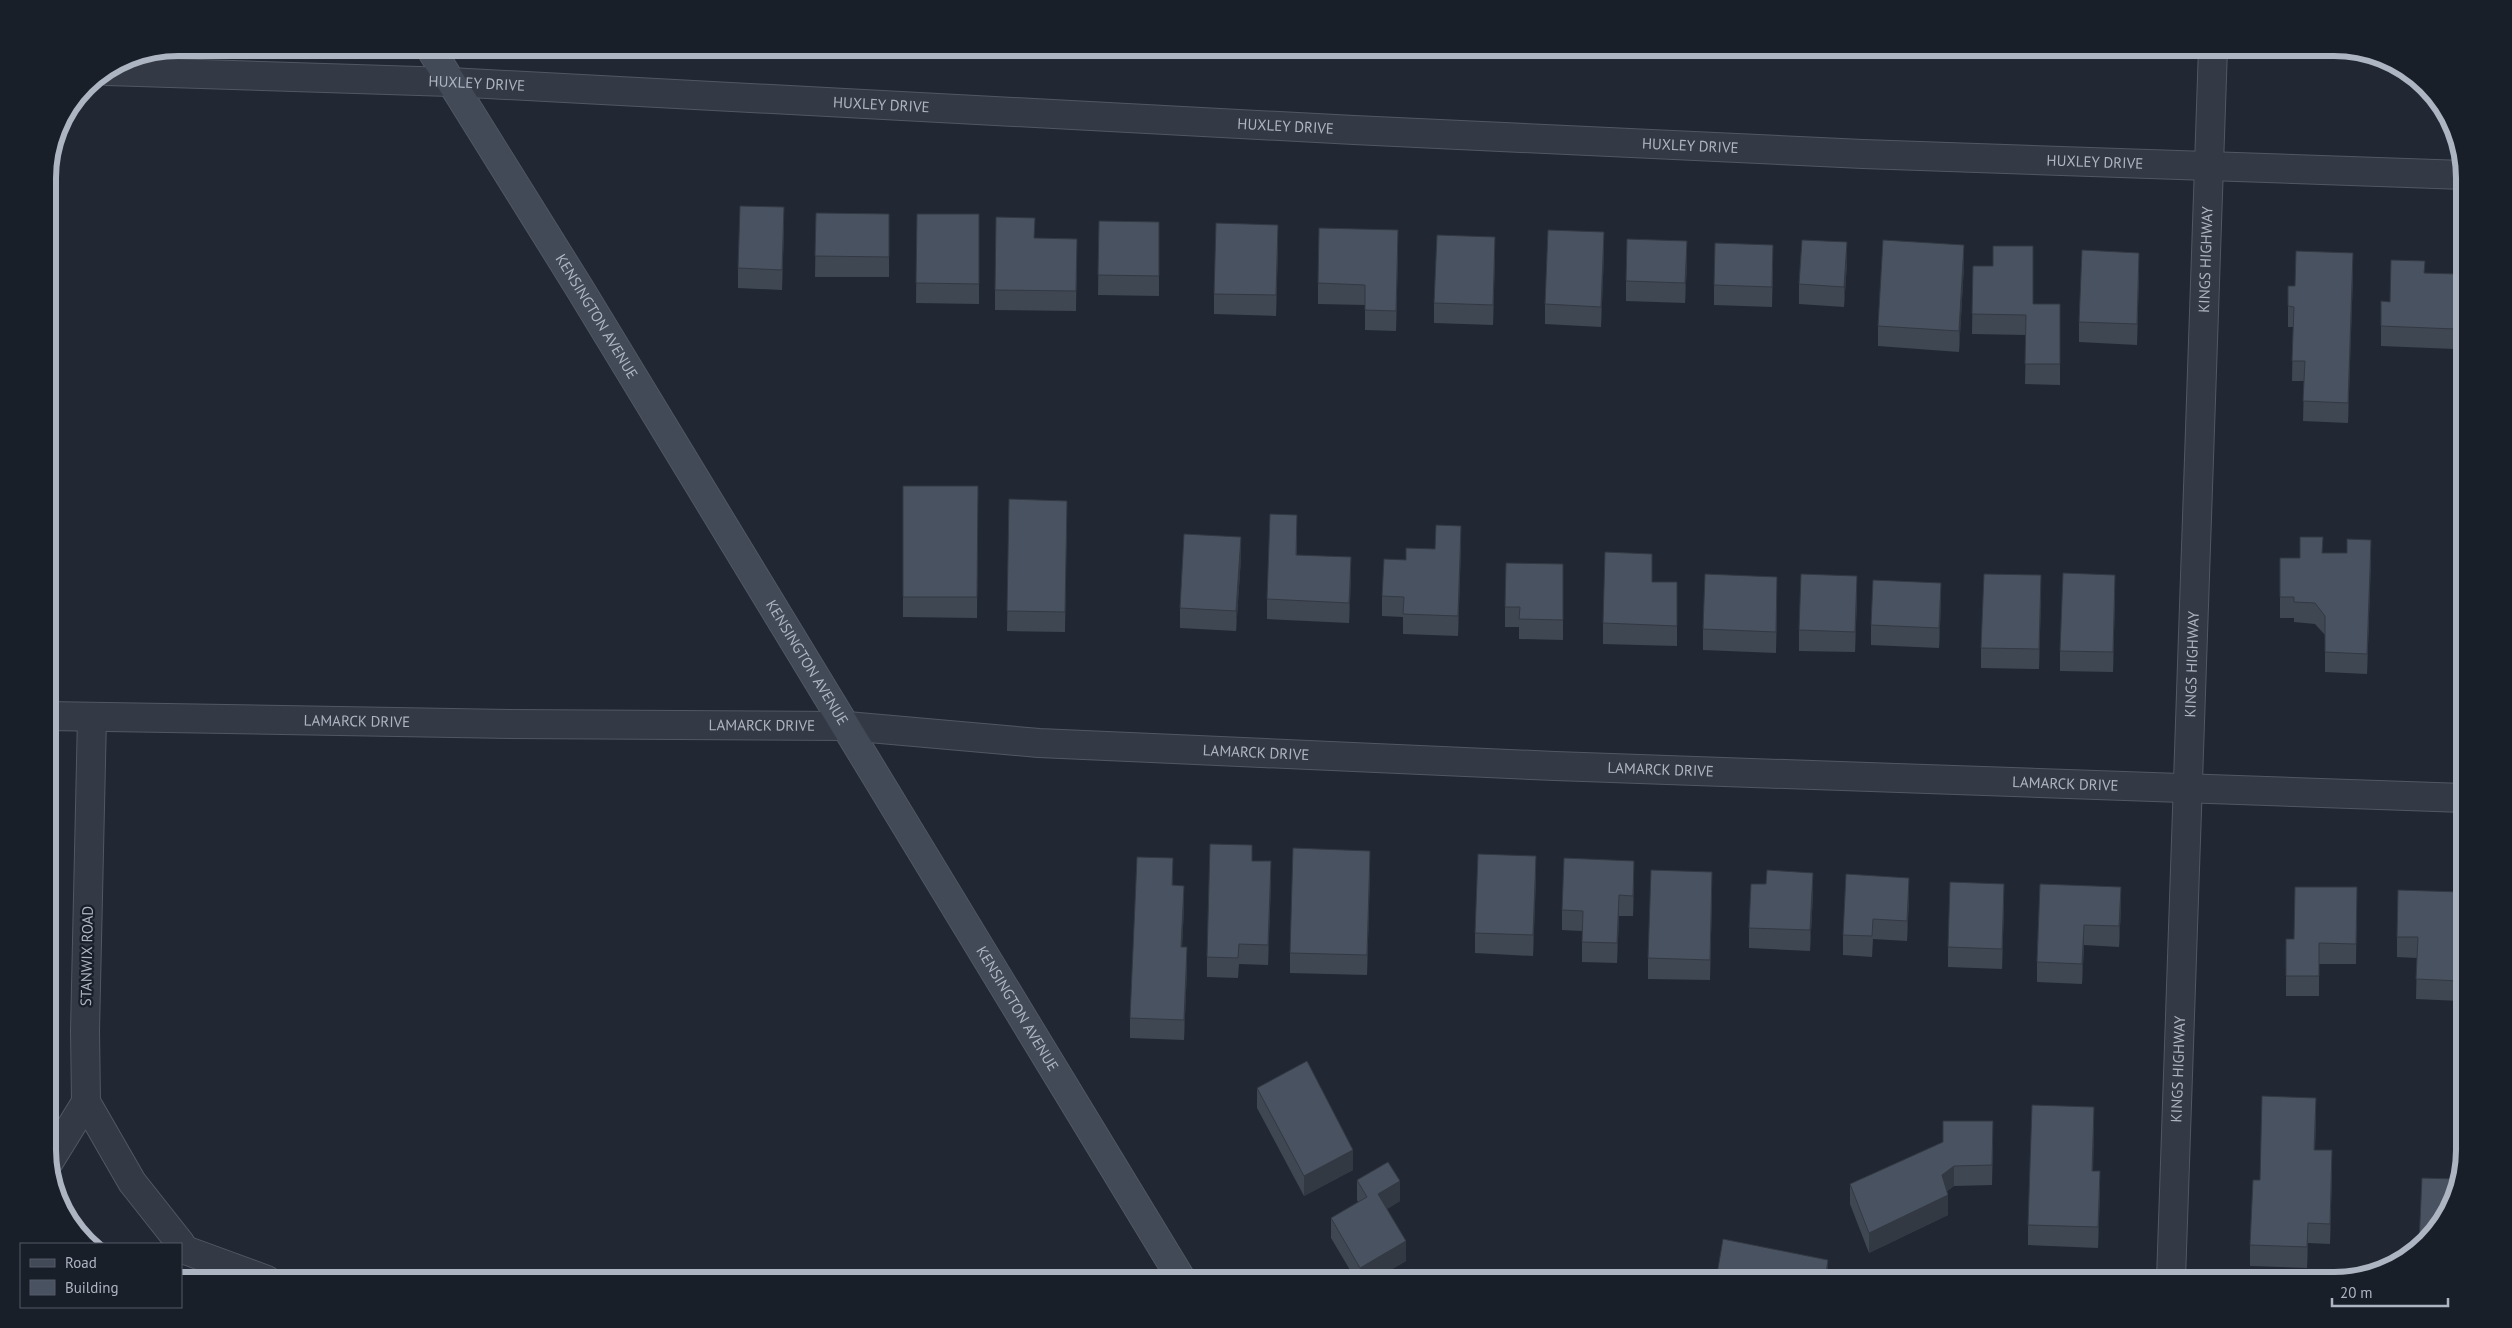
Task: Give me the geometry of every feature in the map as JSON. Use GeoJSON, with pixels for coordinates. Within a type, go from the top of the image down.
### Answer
{"type":"FeatureCollection","features":[{"type":"Feature","properties":{"kind":"street","name":"KENSINGTON AVENUE"},"geometry":{"type":"LineString","coordinates":[[435,56],[575,280],[1177,1272]]}},
{"type":"Feature","properties":{"kind":"street","name":"KINGS HIGHWAY"},"geometry":{"type":"LineString","coordinates":[[2171,1272],[2213,56]]}},
{"type":"Feature","properties":{"kind":"street","name":"HUXLEY DRIVE"},"geometry":{"type":"LineString","coordinates":[[120,71],[450,82],[1374,131],[1863,154],[2455,175]]}},
{"type":"Feature","properties":{"kind":"street","name":"LAMARCK DRIVE"},"geometry":{"type":"LineString","coordinates":[[57,716],[847,726],[1049,744],[1545,766],[2456,798]]}},
{"type":"Feature","properties":{"kind":"street","name":"STANWIX ROAD"},"geometry":{"type":"LineString","coordinates":[[92,717],[85,1030],[86,1102],[132,1182],[179,1243]]}},
{"type":"Feature","properties":{"kind":"street"},"geometry":{"type":"LineString","coordinates":[[57,1149],[86,1102]]}},
{"type":"Feature","properties":{"kind":"street"},"geometry":{"type":"LineString","coordinates":[[182,1247],[246,1272]]}},
{"type":"Feature","properties":{"kind":"building"},"geometry":{"type":"Polygon","coordinates":[[[740,206],[784,207],[782,270],[738,268],[740,206]]]}},
{"type":"Feature","properties":{"kind":"building"},"geometry":{"type":"Polygon","coordinates":[[[816,213],[889,214],[889,257],[815,256],[816,213]]]}},
{"type":"Feature","properties":{"kind":"building"},"geometry":{"type":"Polygon","coordinates":[[[917,214],[979,214],[979,284],[916,283],[917,214]]]}},
{"type":"Feature","properties":{"kind":"building"},"geometry":{"type":"Polygon","coordinates":[[[996,217],[1035,218],[1034,238],[1077,239],[1076,291],[995,290],[996,217]]]}},
{"type":"Feature","properties":{"kind":"building"},"geometry":{"type":"Polygon","coordinates":[[[1099,221],[1159,222],[1159,276],[1098,275],[1099,221]]]}},
{"type":"Feature","properties":{"kind":"building"},"geometry":{"type":"Polygon","coordinates":[[[1216,223],[1278,225],[1276,295],[1214,294],[1216,223]]]}},
{"type":"Feature","properties":{"kind":"building"},"geometry":{"type":"Polygon","coordinates":[[[1319,228],[1398,230],[1396,311],[1365,310],[1365,285],[1318,283],[1319,228]]]}},
{"type":"Feature","properties":{"kind":"building"},"geometry":{"type":"Polygon","coordinates":[[[1548,230],[1604,232],[1601,307],[1545,304],[1548,230]]]}},
{"type":"Feature","properties":{"kind":"building"},"geometry":{"type":"Polygon","coordinates":[[[1437,235],[1495,237],[1493,305],[1434,303],[1437,235]]]}},
{"type":"Feature","properties":{"kind":"building"},"geometry":{"type":"Polygon","coordinates":[[[1627,239],[1687,241],[1685,283],[1626,281],[1627,239]]]}},
{"type":"Feature","properties":{"kind":"building"},"geometry":{"type":"Polygon","coordinates":[[[1802,240],[1847,242],[1844,287],[1799,284],[1802,240]]]}},
{"type":"Feature","properties":{"kind":"building"},"geometry":{"type":"Polygon","coordinates":[[[1883,240],[1964,245],[1959,331],[1878,326],[1883,240]]]}},
{"type":"Feature","properties":{"kind":"building"},"geometry":{"type":"Polygon","coordinates":[[[1715,243],[1773,245],[1772,287],[1714,285],[1715,243]]]}},
{"type":"Feature","properties":{"kind":"building"},"geometry":{"type":"Polygon","coordinates":[[[1993,246],[2033,246],[2033,304],[2060,304],[2060,364],[2025,364],[2026,315],[1972,314],[1973,266],[1993,266],[1993,246]]]}},
{"type":"Feature","properties":{"kind":"building"},"geometry":{"type":"Polygon","coordinates":[[[2082,250],[2139,253],[2137,324],[2079,322],[2082,250]]]}},
{"type":"Feature","properties":{"kind":"building"},"geometry":{"type":"Polygon","coordinates":[[[2296,251],[2353,253],[2348,403],[2303,401],[2305,361],[2292,361],[2294,307],[2288,306],[2288,286],[2295,286],[2296,251]]]}},
{"type":"Feature","properties":{"kind":"building"},"geometry":{"type":"Polygon","coordinates":[[[2391,260],[2425,261],[2424,273],[2455,274],[2455,329],[2381,326],[2381,301],[2390,302],[2391,260]]]}},
{"type":"Feature","properties":{"kind":"building"},"geometry":{"type":"Polygon","coordinates":[[[903,486],[978,486],[977,597],[903,597],[903,486]]]}},
{"type":"Feature","properties":{"kind":"building"},"geometry":{"type":"Polygon","coordinates":[[[1009,499],[1067,501],[1065,612],[1007,611],[1009,499]]]}},
{"type":"Feature","properties":{"kind":"building"},"geometry":{"type":"Polygon","coordinates":[[[1270,514],[1297,515],[1296,555],[1351,557],[1349,603],[1267,599],[1270,514]]]}},
{"type":"Feature","properties":{"kind":"building"},"geometry":{"type":"Polygon","coordinates":[[[1436,525],[1461,526],[1458,616],[1403,614],[1404,597],[1382,596],[1384,559],[1406,560],[1406,548],[1435,549],[1436,525]]]}},
{"type":"Feature","properties":{"kind":"building"},"geometry":{"type":"Polygon","coordinates":[[[1184,534],[1241,537],[1236,611],[1180,608],[1184,534]]]}},
{"type":"Feature","properties":{"kind":"building"},"geometry":{"type":"Polygon","coordinates":[[[2300,537],[2323,537],[2322,553],[2347,553],[2347,539],[2371,540],[2367,654],[2325,652],[2325,616],[2315,603],[2294,602],[2294,597],[2280,597],[2280,558],[2300,558],[2300,537]]]}},
{"type":"Feature","properties":{"kind":"building"},"geometry":{"type":"Polygon","coordinates":[[[1605,552],[1652,554],[1652,582],[1677,582],[1677,626],[1603,623],[1605,552]]]}},
{"type":"Feature","properties":{"kind":"building"},"geometry":{"type":"Polygon","coordinates":[[[1506,563],[1563,564],[1563,620],[1519,619],[1520,607],[1505,607],[1506,563]]]}},
{"type":"Feature","properties":{"kind":"building"},"geometry":{"type":"Polygon","coordinates":[[[2063,573],[2115,575],[2113,652],[2060,651],[2063,573]]]}},
{"type":"Feature","properties":{"kind":"building"},"geometry":{"type":"Polygon","coordinates":[[[1705,574],[1777,577],[1776,632],[1703,629],[1705,574]]]}},
{"type":"Feature","properties":{"kind":"building"},"geometry":{"type":"Polygon","coordinates":[[[1801,574],[1857,576],[1855,632],[1799,630],[1801,574]]]}},
{"type":"Feature","properties":{"kind":"building"},"geometry":{"type":"Polygon","coordinates":[[[1984,574],[2041,575],[2039,649],[1981,648],[1984,574]]]}},
{"type":"Feature","properties":{"kind":"building"},"geometry":{"type":"Polygon","coordinates":[[[1873,580],[1941,583],[1939,628],[1871,625],[1873,580]]]}},
{"type":"Feature","properties":{"kind":"building"},"geometry":{"type":"Polygon","coordinates":[[[1210,844],[1252,845],[1252,861],[1271,861],[1268,945],[1239,944],[1238,958],[1207,957],[1210,844]]]}},
{"type":"Feature","properties":{"kind":"building"},"geometry":{"type":"Polygon","coordinates":[[[1293,848],[1370,851],[1367,955],[1290,953],[1293,848]]]}},
{"type":"Feature","properties":{"kind":"building"},"geometry":{"type":"Polygon","coordinates":[[[1478,854],[1536,856],[1533,935],[1475,933],[1478,854]]]}},
{"type":"Feature","properties":{"kind":"building"},"geometry":{"type":"Polygon","coordinates":[[[1137,857],[1173,858],[1172,885],[1184,886],[1181,947],[1187,947],[1184,1020],[1130,1018],[1137,857]]]}},
{"type":"Feature","properties":{"kind":"building"},"geometry":{"type":"Polygon","coordinates":[[[1564,858],[1634,861],[1633,896],[1619,895],[1617,943],[1582,942],[1583,911],[1562,910],[1564,858]]]}},
{"type":"Feature","properties":{"kind":"building"},"geometry":{"type":"Polygon","coordinates":[[[1651,870],[1712,872],[1710,960],[1648,958],[1651,870]]]}},
{"type":"Feature","properties":{"kind":"building"},"geometry":{"type":"Polygon","coordinates":[[[1767,870],[1813,873],[1810,930],[1749,928],[1751,884],[1766,884],[1767,870]]]}},
{"type":"Feature","properties":{"kind":"building"},"geometry":{"type":"Polygon","coordinates":[[[1846,874],[1909,878],[1907,921],[1873,919],[1872,936],[1843,935],[1846,874]]]}},
{"type":"Feature","properties":{"kind":"building"},"geometry":{"type":"Polygon","coordinates":[[[1950,882],[2004,884],[2002,949],[1948,947],[1950,882]]]}},
{"type":"Feature","properties":{"kind":"building"},"geometry":{"type":"Polygon","coordinates":[[[2040,884],[2121,887],[2119,926],[2084,925],[2082,964],[2037,962],[2040,884]]]}},
{"type":"Feature","properties":{"kind":"building"},"geometry":{"type":"Polygon","coordinates":[[[2295,887],[2357,887],[2356,944],[2319,943],[2319,976],[2286,976],[2286,939],[2294,939],[2295,887]]]}},
{"type":"Feature","properties":{"kind":"building"},"geometry":{"type":"Polygon","coordinates":[[[2398,890],[2456,892],[2456,981],[2416,979],[2418,937],[2397,937],[2398,890]]]}},
{"type":"Feature","properties":{"kind":"building"},"geometry":{"type":"Polygon","coordinates":[[[1307,1061],[1353,1150],[1304,1176],[1257,1088],[1307,1061]]]}},
{"type":"Feature","properties":{"kind":"building"},"geometry":{"type":"Polygon","coordinates":[[[2262,1096],[2316,1098],[2314,1150],[2332,1150],[2330,1224],[2308,1223],[2307,1247],[2250,1245],[2253,1180],[2260,1180],[2262,1096]]]}},
{"type":"Feature","properties":{"kind":"building"},"geometry":{"type":"Polygon","coordinates":[[[2032,1105],[2094,1107],[2092,1171],[2100,1171],[2098,1227],[2028,1225],[2032,1105]]]}},
{"type":"Feature","properties":{"kind":"building"},"geometry":{"type":"Polygon","coordinates":[[[1943,1121],[1993,1121],[1992,1165],[1954,1166],[1942,1175],[1948,1195],[1869,1233],[1850,1184],[1943,1142],[1943,1121]]]}},
{"type":"Feature","properties":{"kind":"building"},"geometry":{"type":"Polygon","coordinates":[[[1388,1162],[1400,1181],[1378,1194],[1406,1241],[1360,1268],[1331,1218],[1367,1197],[1357,1180],[1388,1162]]]}},
{"type":"Feature","properties":{"kind":"building"},"geometry":{"type":"Polygon","coordinates":[[[2422,1178],[2452,1179],[2443,1204],[2435,1218],[2419,1237],[2422,1178]]]}},
{"type":"Feature","properties":{"kind":"building"},"geometry":{"type":"Polygon","coordinates":[[[1723,1239],[1828,1260],[1826,1272],[1717,1272],[1723,1239]]]}}]}
